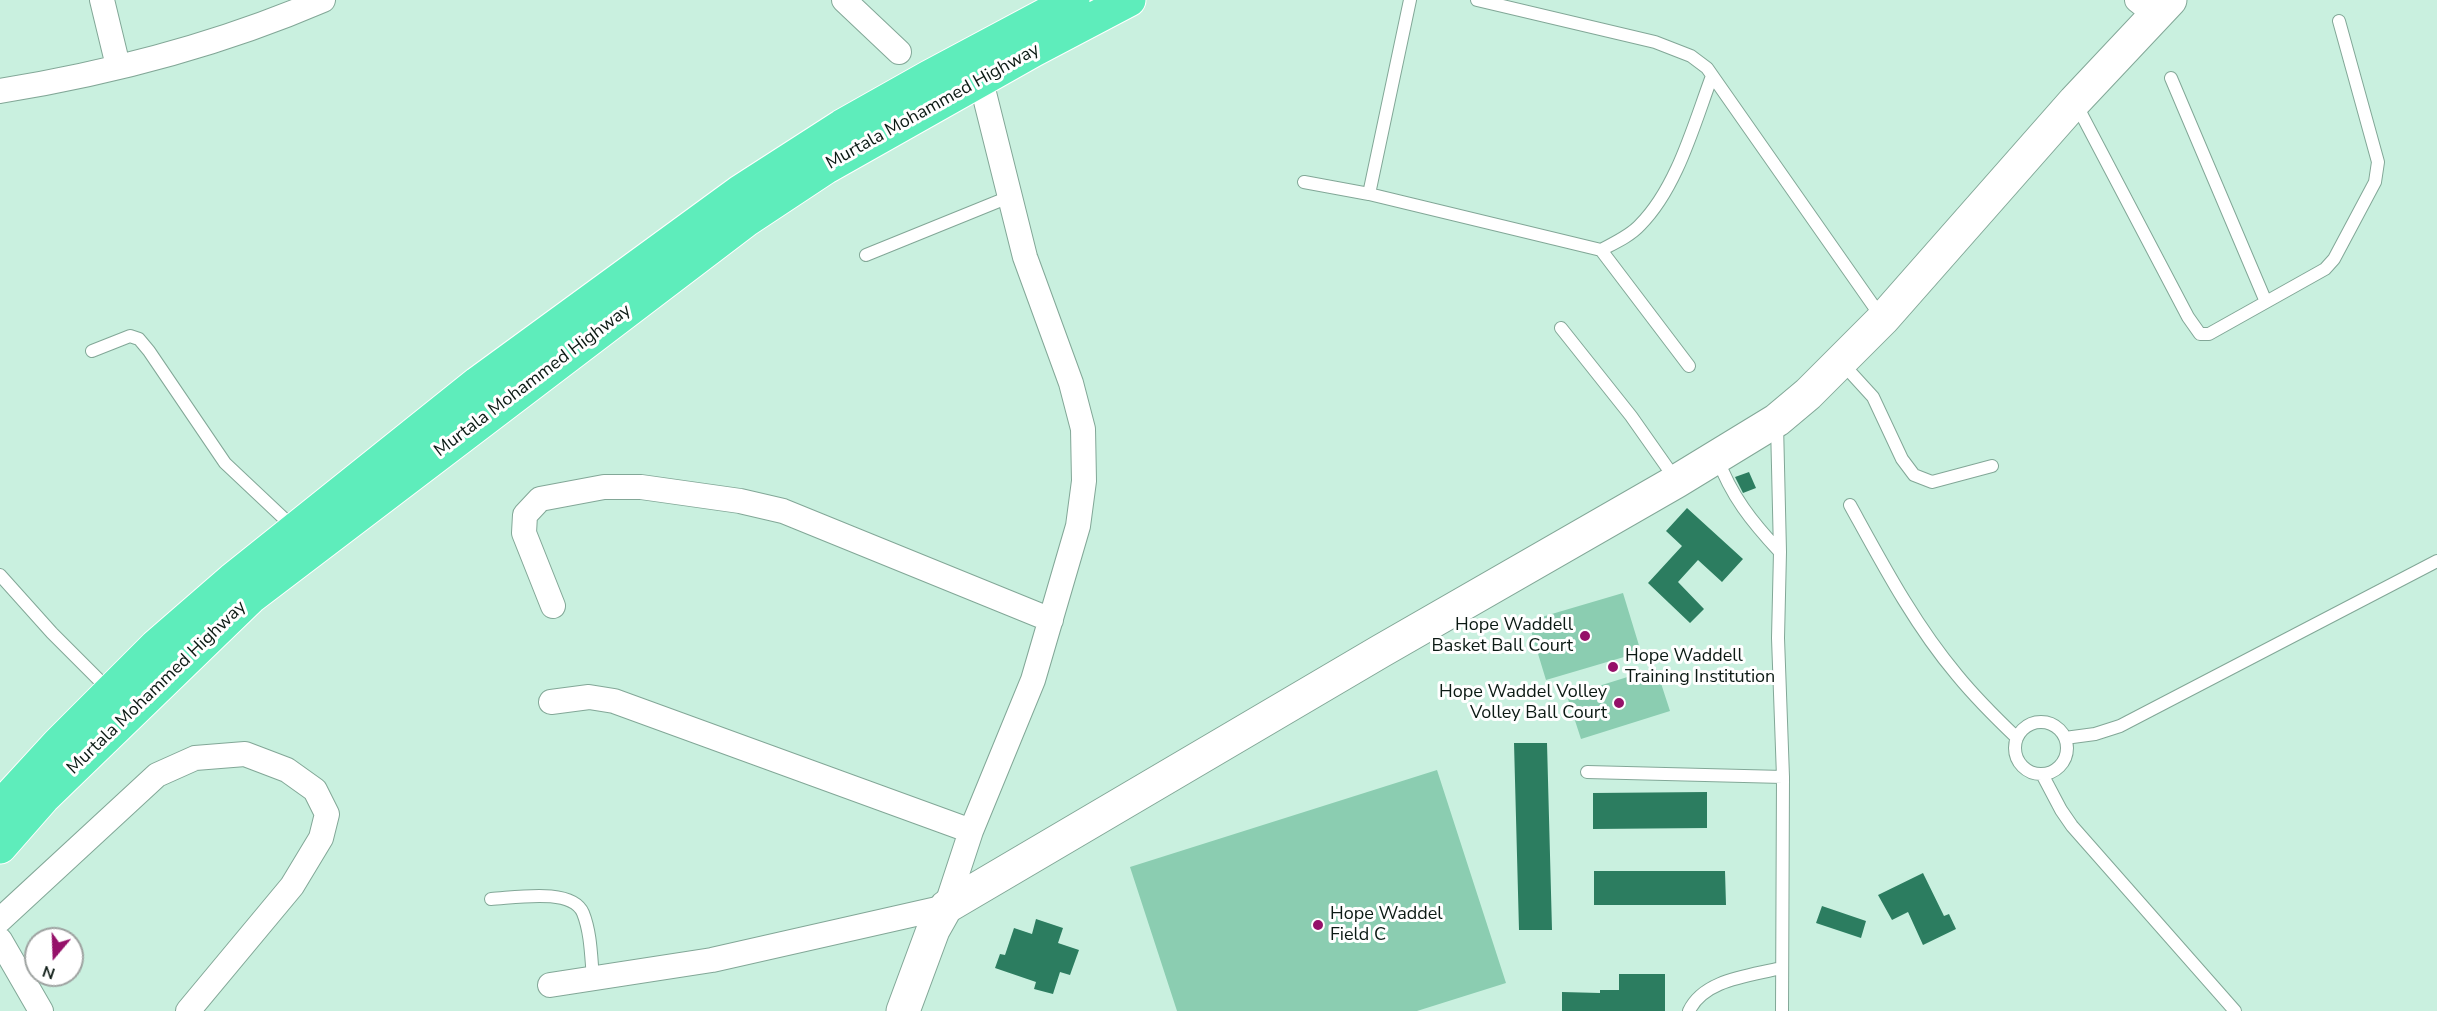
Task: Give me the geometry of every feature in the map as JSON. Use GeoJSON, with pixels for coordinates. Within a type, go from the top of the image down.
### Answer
{"type":"FeatureCollection","features":[{"type":"Feature","properties":{"kind":"highway","name":"Murtala Mohammed Highway"},"geometry":{"type":"LineString","coordinates":[[0,847],[43,798],[252,596],[745,221],[977,67],[1073,0]]}},
{"type":"Feature","properties":{"kind":"highway","name":"Murtala Mohammed Highway"},"geometry":{"type":"LineString","coordinates":[[0,807],[58,744],[156,646],[295,529],[478,383],[741,191],[842,126],[1129,0]]}},
{"type":"Feature","properties":{"kind":"street"},"geometry":{"type":"LineString","coordinates":[[102,0],[118,66]]}},
{"type":"Feature","properties":{"kind":"street"},"geometry":{"type":"LineString","coordinates":[[0,90],[50,83],[223,38],[294,6],[323,0]]}},
{"type":"Feature","properties":{"kind":"street"},"geometry":{"type":"LineString","coordinates":[[844,0],[899,52]]}},
{"type":"Feature","properties":{"kind":"street"},"geometry":{"type":"LineString","coordinates":[[550,985],[712,960],[946,907],[1381,651],[1677,481],[1777,420],[1841,363],[1883,319],[2075,101],[2154,5]]}},
{"type":"Feature","properties":{"kind":"street"},"geometry":{"type":"LineString","coordinates":[[903,1011],[933,930],[946,907],[971,831],[1033,680],[1078,526],[1084,482],[1083,429],[1071,383],[1025,257],[977,67]]}},
{"type":"Feature","properties":{"kind":"street"},"geometry":{"type":"LineString","coordinates":[[553,606],[524,533],[525,515],[540,499],[604,487],[641,487],[740,501],[783,511],[1051,620]]}},
{"type":"Feature","properties":{"kind":"street"},"geometry":{"type":"LineString","coordinates":[[551,702],[589,697],[614,701],[971,831]]}},
{"type":"Feature","properties":{"kind":"street"},"geometry":{"type":"LineString","coordinates":[[0,920],[157,775],[195,758],[245,754],[287,770],[315,790],[327,814],[321,838],[292,886],[188,1011]]}},
{"type":"Feature","properties":{"kind":"street"},"geometry":{"type":"LineString","coordinates":[[0,940],[41,1011]]}},
{"type":"Feature","properties":{"kind":"lane"},"geometry":{"type":"LineString","coordinates":[[1369,194],[1410,0]]}},
{"type":"Feature","properties":{"kind":"lane"},"geometry":{"type":"LineString","coordinates":[[1477,0],[1655,42],[1691,56],[1707,68],[1883,319]]}},
{"type":"Feature","properties":{"kind":"lane"},"geometry":{"type":"LineString","coordinates":[[2075,101],[2188,316],[2200,334],[2209,334],[2325,269],[2334,259],[2375,182],[2378,162],[2339,21]]}},
{"type":"Feature","properties":{"kind":"lane"},"geometry":{"type":"LineString","coordinates":[[1601,250],[1639,227],[1654,210],[1673,178],[1712,76]]}},
{"type":"Feature","properties":{"kind":"lane"},"geometry":{"type":"LineString","coordinates":[[2171,78],[2266,302]]}},
{"type":"Feature","properties":{"kind":"lane"},"geometry":{"type":"LineString","coordinates":[[1304,182],[1369,194],[1601,250],[1689,366]]}},
{"type":"Feature","properties":{"kind":"lane"},"geometry":{"type":"LineString","coordinates":[[866,255],[1009,197]]}},
{"type":"Feature","properties":{"kind":"lane"},"geometry":{"type":"LineString","coordinates":[[1560,327],[1631,416],[1677,481]]}},
{"type":"Feature","properties":{"kind":"lane"},"geometry":{"type":"LineString","coordinates":[[92,351],[130,336],[139,339],[150,351],[225,463],[295,529]]}},
{"type":"Feature","properties":{"kind":"lane"},"geometry":{"type":"LineString","coordinates":[[1841,363],[1873,397],[1902,459],[1914,475],[1932,482],[1992,466]]}},
{"type":"Feature","properties":{"kind":"lane"},"geometry":{"type":"LineString","coordinates":[[1777,420],[1780,552],[1778,638],[1783,777],[1782,1011]]}},
{"type":"Feature","properties":{"kind":"lane"},"geometry":{"type":"LineString","coordinates":[[1717,456],[1723,474],[1750,520],[1780,552]]}},
{"type":"Feature","properties":{"kind":"lane"},"geometry":{"type":"LineString","coordinates":[[1850,505],[1892,582],[1930,639],[1956,674],[2017,738]]}},
{"type":"Feature","properties":{"kind":"lane"},"geometry":{"type":"LineString","coordinates":[[2065,738],[2095,734],[2120,726],[2437,561]]}},
{"type":"Feature","properties":{"kind":"lane"},"geometry":{"type":"LineString","coordinates":[[0,575],[52,633],[111,692]]}},
{"type":"Feature","properties":{"kind":"lane"},"geometry":{"type":"LineString","coordinates":[[2045,722],[2053,725],[2065,738],[2067,754],[2063,762],[2050,773],[2042,774],[2026,770],[2019,763],[2015,747],[2017,738],[2028,725],[2045,722]]}},
{"type":"Feature","properties":{"kind":"lane"},"geometry":{"type":"LineString","coordinates":[[1587,772],[1783,777]]}},
{"type":"Feature","properties":{"kind":"lane"},"geometry":{"type":"LineString","coordinates":[[2042,774],[2072,826],[2235,1011]]}},
{"type":"Feature","properties":{"kind":"lane"},"geometry":{"type":"LineString","coordinates":[[491,899],[546,896],[565,898],[576,904],[583,913],[590,940],[593,978]]}},
{"type":"Feature","properties":{"kind":"lane"},"geometry":{"type":"LineString","coordinates":[[1689,1011],[1695,1000],[1712,987],[1781,968]]}},
{"type":"Feature","properties":{"kind":"green space","name":"Hope Waddell Basket Ball Court"},"geometry":{"type":"Polygon","coordinates":[[[1623,593],[1641,652],[1546,680],[1528,621],[1623,593]]]}},
{"type":"Feature","properties":{"kind":"green space","name":"Hope Waddel Volley Volley Ball Court"},"geometry":{"type":"Polygon","coordinates":[[[1656,668],[1670,711],[1581,739],[1567,696],[1656,668]]]}},
{"type":"Feature","properties":{"kind":"green space","name":"Hope Waddel Field C"},"geometry":{"type":"Polygon","coordinates":[[[1437,770],[1506,983],[1417,1011],[1177,1011],[1130,867],[1437,770]]]}},
{"type":"Feature","properties":{"kind":"building"},"geometry":{"type":"Polygon","coordinates":[[[1749,472],[1756,488],[1743,493],[1735,477],[1749,472]]]}},
{"type":"Feature","properties":{"kind":"building"},"geometry":{"type":"Polygon","coordinates":[[[1687,508],[1743,559],[1722,582],[1698,560],[1678,582],[1704,609],[1690,623],[1648,583],[1682,546],[1666,531],[1687,508]]]}},
{"type":"Feature","properties":{"kind":"building"},"geometry":{"type":"Polygon","coordinates":[[[1514,743],[1547,743],[1552,930],[1519,930],[1514,743]]]}},
{"type":"Feature","properties":{"kind":"building"},"geometry":{"type":"Polygon","coordinates":[[[1707,792],[1707,828],[1593,829],[1593,793],[1707,792]]]}},
{"type":"Feature","properties":{"kind":"building"},"geometry":{"type":"Polygon","coordinates":[[[1594,871],[1725,871],[1726,905],[1594,905],[1594,871]]]}},
{"type":"Feature","properties":{"kind":"building"},"geometry":{"type":"Polygon","coordinates":[[[1923,873],[1944,916],[1949,914],[1956,929],[1923,945],[1908,912],[1892,920],[1878,895],[1923,873]]]}},
{"type":"Feature","properties":{"kind":"building"},"geometry":{"type":"Polygon","coordinates":[[[1822,906],[1866,921],[1861,938],[1816,923],[1822,906]]]}},
{"type":"Feature","properties":{"kind":"building"},"geometry":{"type":"Polygon","coordinates":[[[1036,919],[1063,928],[1058,943],[1079,950],[1070,975],[1060,972],[1053,994],[1034,989],[1036,982],[995,968],[1000,954],[1005,955],[1014,928],[1032,934],[1036,919]]]}},
{"type":"Feature","properties":{"kind":"building"},"geometry":{"type":"Polygon","coordinates":[[[1619,974],[1665,974],[1665,1011],[1562,1011],[1562,992],[1600,993],[1600,990],[1619,990],[1619,974]]]}},
{"type":"Feature","properties":{"kind":"place","name":"Hope Waddell Basket Ball Court"},"geometry":{"type":"Point","coordinates":[1585,636]}},
{"type":"Feature","properties":{"kind":"place","name":"Hope Waddell Training Institution"},"geometry":{"type":"Point","coordinates":[1613,667]}},
{"type":"Feature","properties":{"kind":"place","name":"Hope Waddel Volley Volley Ball Court"},"geometry":{"type":"Point","coordinates":[1619,703]}},
{"type":"Feature","properties":{"kind":"place","name":"Hope Waddel Field C"},"geometry":{"type":"Point","coordinates":[1318,925]}}]}
